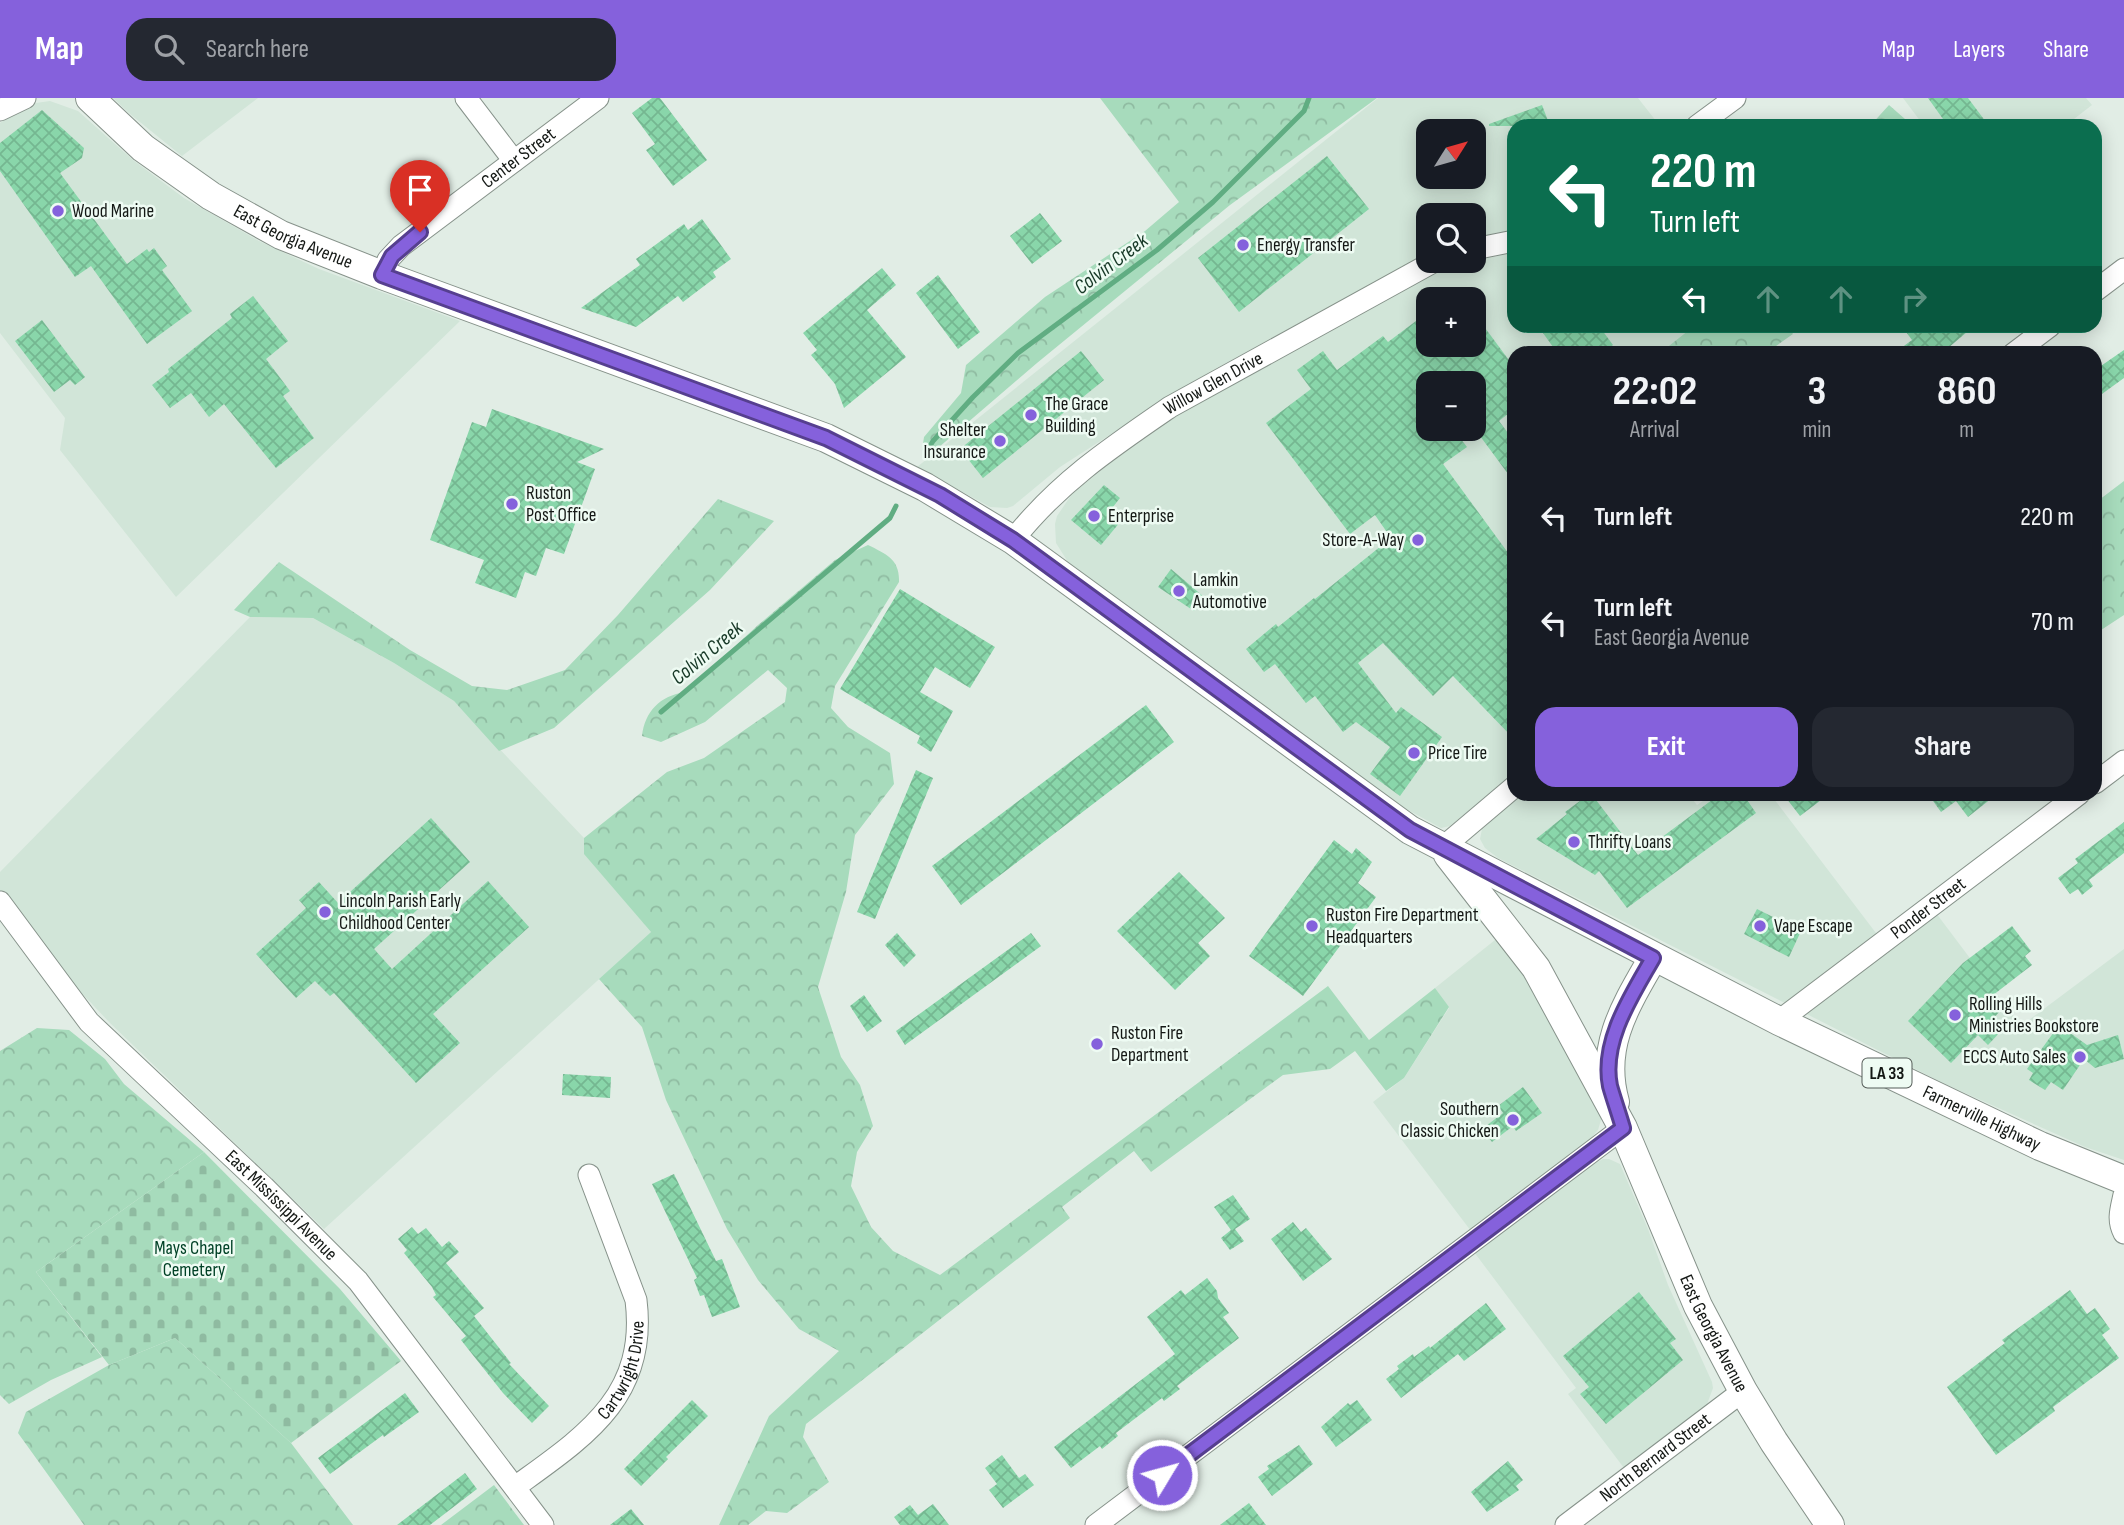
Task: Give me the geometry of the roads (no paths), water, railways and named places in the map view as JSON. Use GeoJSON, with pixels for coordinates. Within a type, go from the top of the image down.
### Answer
{"type":"FeatureCollection","features":[{"type":"Feature","properties":{"kind":"main road","name":"East Georgia Avenue"},"geometry":{"type":"LineString","coordinates":[[90,98],[143,148],[211,196],[281,235],[382,275],[826,438],[956,504],[1013,540],[1410,830],[1653,958]]}},
{"type":"Feature","properties":{"kind":"main road"},"geometry":{"type":"LineString","coordinates":[[1441,848],[1536,968],[1623,1128]]}},
{"type":"Feature","properties":{"kind":"main road"},"geometry":{"type":"LineString","coordinates":[[1623,1128],[1610,1083],[1611,1045],[1623,1011],[1653,958]]}},
{"type":"Feature","properties":{"kind":"main road","name":"Farmerville Highway"},"geometry":{"type":"LineString","coordinates":[[1653,958],[2040,1146],[2124,1180]]}},
{"type":"Feature","properties":{"kind":"main road","name":"East Georgia Avenue"},"geometry":{"type":"LineString","coordinates":[[1623,1128],[1698,1306],[1743,1391],[1830,1525]]}},
{"type":"Feature","properties":{"kind":"street"},"geometry":{"type":"LineString","coordinates":[[0,108],[9,98]]}},
{"type":"Feature","properties":{"kind":"street"},"geometry":{"type":"LineString","coordinates":[[0,108],[25,98]]}},
{"type":"Feature","properties":{"kind":"street"},"geometry":{"type":"LineString","coordinates":[[75,98],[113,119]]}},
{"type":"Feature","properties":{"kind":"street"},"geometry":{"type":"LineString","coordinates":[[466,98],[514,161]]}},
{"type":"Feature","properties":{"kind":"street","name":"Center Street"},"geometry":{"type":"LineString","coordinates":[[382,275],[388,260],[401,246],[598,98]]}},
{"type":"Feature","properties":{"kind":"street"},"geometry":{"type":"LineString","coordinates":[[1706,119],[1735,98]]}},
{"type":"Feature","properties":{"kind":"street"},"geometry":{"type":"LineString","coordinates":[[1486,247],[1507,242]]}},
{"type":"Feature","properties":{"kind":"street"},"geometry":{"type":"LineString","coordinates":[[2102,286],[2124,269]]}},
{"type":"Feature","properties":{"kind":"street","name":"Willow Glen Drive"},"geometry":{"type":"LineString","coordinates":[[1013,540],[1058,489],[1170,407],[1416,271]]}},
{"type":"Feature","properties":{"kind":"street"},"geometry":{"type":"LineString","coordinates":[[2024,346],[2041,333]]}},
{"type":"Feature","properties":{"kind":"street"},"geometry":{"type":"LineString","coordinates":[[2102,778],[2124,761]]}},
{"type":"Feature","properties":{"kind":"street"},"geometry":{"type":"LineString","coordinates":[[1441,848],[1507,794]]}},
{"type":"Feature","properties":{"kind":"street","name":"Ponder Street"},"geometry":{"type":"LineString","coordinates":[[1779,1021],[2070,801]]}},
{"type":"Feature","properties":{"kind":"street","name":"East Mississippi Avenue"},"geometry":{"type":"LineString","coordinates":[[0,901],[89,1022],[264,1187],[358,1281],[543,1525]]}},
{"type":"Feature","properties":{"kind":"street"},"geometry":{"type":"LineString","coordinates":[[1096,1525],[1623,1128]]}},
{"type":"Feature","properties":{"kind":"street","name":"Cartwright Drive"},"geometry":{"type":"LineString","coordinates":[[515,1487],[579,1441],[594,1426],[620,1391],[634,1354],[638,1319],[636,1300],[589,1175]]}},
{"type":"Feature","properties":{"kind":"street"},"geometry":{"type":"LineString","coordinates":[[2124,1195],[2119,1224],[2124,1233]]}},
{"type":"Feature","properties":{"kind":"street","name":"North Bernard Street"},"geometry":{"type":"LineString","coordinates":[[1566,1525],[1743,1391]]}},
{"type":"Feature","properties":{"kind":"waterway","name":"Colvin Creek"},"geometry":{"type":"LineString","coordinates":[[927,451],[973,397],[1018,353],[1157,250],[1213,202],[1304,111],[1309,98]]}},
{"type":"Feature","properties":{"kind":"waterway","name":"Colvin Creek"},"geometry":{"type":"LineString","coordinates":[[661,712],[890,518],[896,506]]}},
{"type":"Feature","properties":{"kind":"place","name":"Wood Marine"},"geometry":{"type":"Point","coordinates":[58,211]}},
{"type":"Feature","properties":{"kind":"place","name":"Energy Transfer"},"geometry":{"type":"Point","coordinates":[1243,245]}},
{"type":"Feature","properties":{"kind":"place","name":"The Grace Building"},"geometry":{"type":"Point","coordinates":[1031,415]}},
{"type":"Feature","properties":{"kind":"place","name":"Shelter Insurance"},"geometry":{"type":"Point","coordinates":[1000,441]}},
{"type":"Feature","properties":{"kind":"place","name":"Ruston Post Office"},"geometry":{"type":"Point","coordinates":[512,504]}},
{"type":"Feature","properties":{"kind":"place","name":"Enterprise"},"geometry":{"type":"Point","coordinates":[1094,516]}},
{"type":"Feature","properties":{"kind":"place","name":"Store-A-Way"},"geometry":{"type":"Point","coordinates":[1418,540]}},
{"type":"Feature","properties":{"kind":"place","name":"Lamkin Automotive"},"geometry":{"type":"Point","coordinates":[1179,591]}},
{"type":"Feature","properties":{"kind":"place","name":"Price Tire"},"geometry":{"type":"Point","coordinates":[1414,753]}},
{"type":"Feature","properties":{"kind":"place","name":"Thrifty Loans"},"geometry":{"type":"Point","coordinates":[1574,842]}},
{"type":"Feature","properties":{"kind":"place","name":"Lincoln Parish Early Childhood Center"},"geometry":{"type":"Point","coordinates":[325,912]}},
{"type":"Feature","properties":{"kind":"place","name":"Ruston Fire Department Headquarters"},"geometry":{"type":"Point","coordinates":[1312,926]}},
{"type":"Feature","properties":{"kind":"place","name":"Vape Escape"},"geometry":{"type":"Point","coordinates":[1760,926]}},
{"type":"Feature","properties":{"kind":"place","name":"Rolling Hills Ministries Bookstore"},"geometry":{"type":"Point","coordinates":[1955,1015]}},
{"type":"Feature","properties":{"kind":"place","name":"Ruston Fire Department"},"geometry":{"type":"Point","coordinates":[1097,1044]}},
{"type":"Feature","properties":{"kind":"place","name":"ECCS Auto Sales"},"geometry":{"type":"Point","coordinates":[2080,1057]}},
{"type":"Feature","properties":{"kind":"place","name":"Southern Classic Chicken"},"geometry":{"type":"Point","coordinates":[1513,1120]}},
{"type":"Feature","properties":{"kind":"park label","name":"Mays Chapel Cemetery"},"geometry":{"type":"Point","coordinates":[194,1259]}}]}
